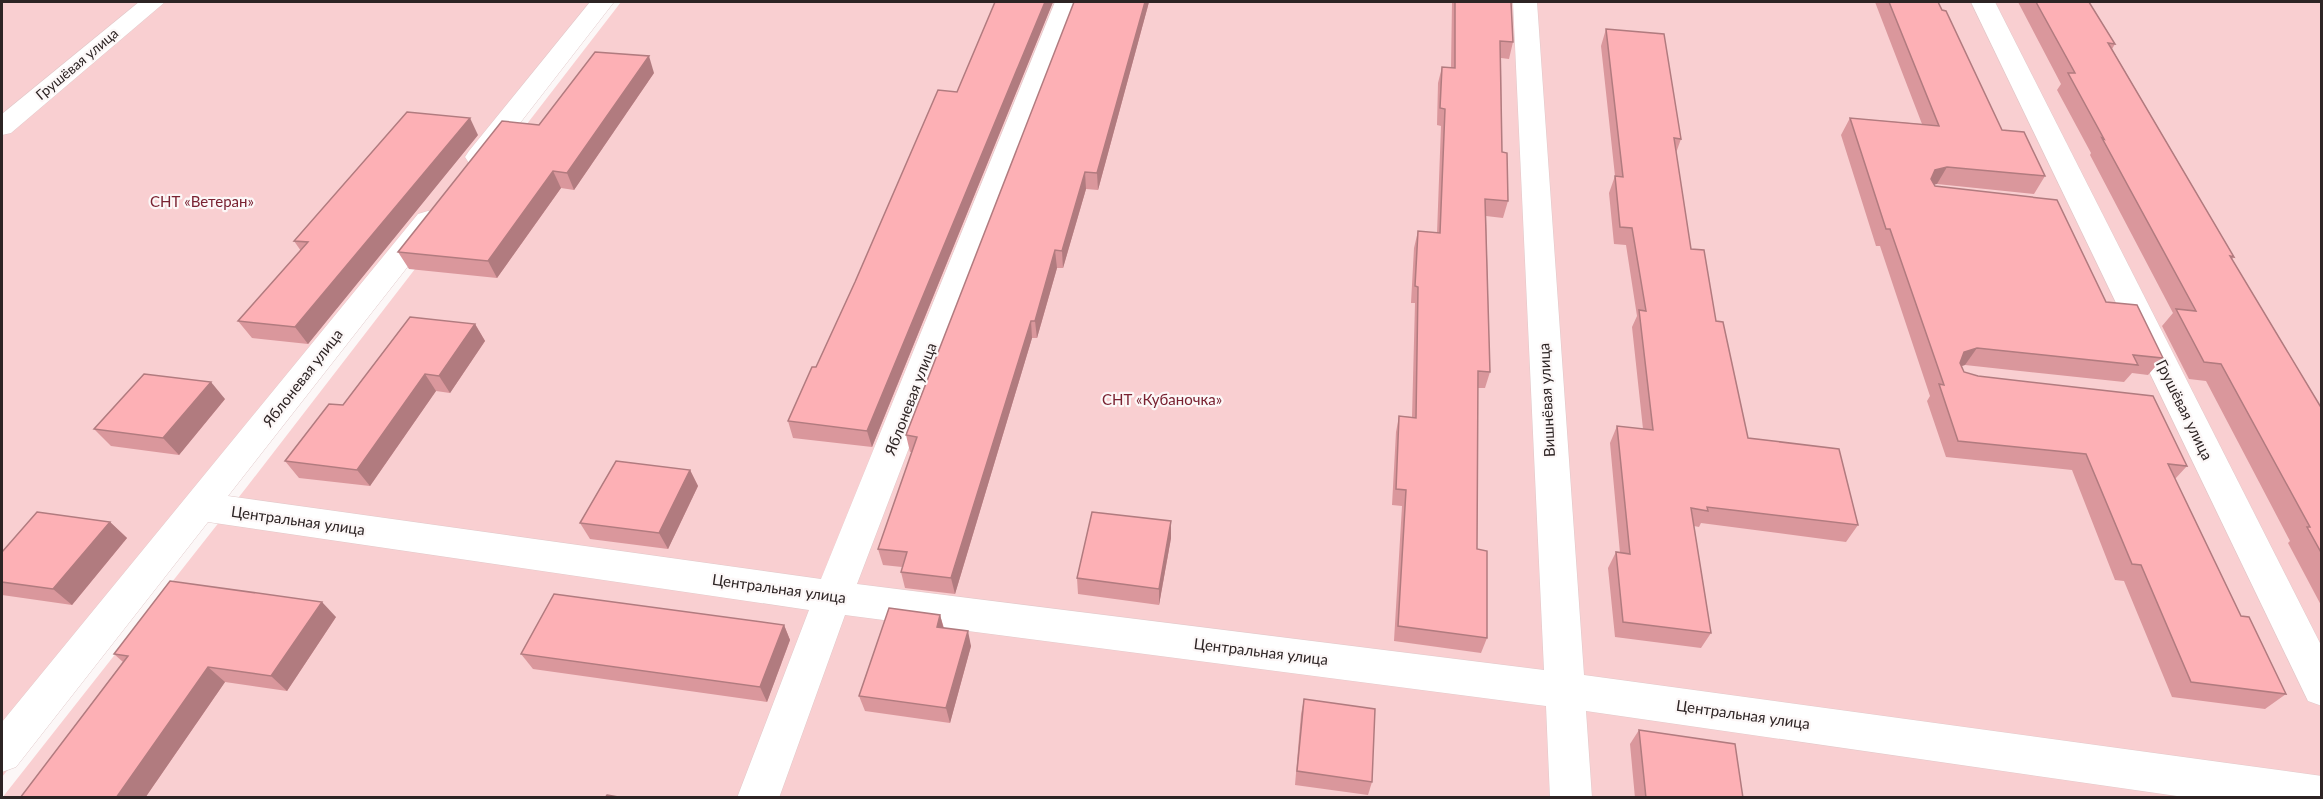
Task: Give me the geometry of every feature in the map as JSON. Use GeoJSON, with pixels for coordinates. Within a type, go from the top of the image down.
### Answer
{"type":"FeatureCollection","features":[{"type":"Feature","properties":{"kind":"street","name":"Грушёвая улица"},"geometry":{"type":"LineString","coordinates":[[2,127],[153,2]]}},
{"type":"Feature","properties":{"kind":"street","name":"Яблоневая улица"},"geometry":{"type":"LineString","coordinates":[[2,753],[201,507],[602,2]]}},
{"type":"Feature","properties":{"kind":"street","name":"Яблоневая улица"},"geometry":{"type":"LineString","coordinates":[[758,798],[833,597],[1067,2]]}},
{"type":"Feature","properties":{"kind":"street","name":"Вишнёвая улица"},"geometry":{"type":"LineString","coordinates":[[1525,2],[1571,798]]}},
{"type":"Feature","properties":{"kind":"street","name":"Грушёвая улица"},"geometry":{"type":"LineString","coordinates":[[1983,2],[2322,688]]}},
{"type":"Feature","properties":{"kind":"street"},"geometry":{"type":"LineString","coordinates":[[2051,206],[2085,210]]}},
{"type":"Feature","properties":{"kind":"street"},"geometry":{"type":"LineString","coordinates":[[2144,399],[2180,403]]}},
{"type":"Feature","properties":{"kind":"street","name":"Центральная улица"},"geometry":{"type":"LineString","coordinates":[[201,507],[833,597],[1563,690],[2322,796]]}},
{"type":"Feature","properties":{"kind":"green space","name":"СНТ «Ветеран»"},"geometry":{"type":"Polygon","coordinates":[[[2,2],[613,2],[2,777],[2,2]]]}},
{"type":"Feature","properties":{"kind":"green space","name":"СНТ «Кубаночка»"},"geometry":{"type":"Polygon","coordinates":[[[621,2],[2321,2],[2321,797],[2,798],[246,488],[621,2]]]}},
{"type":"Feature","properties":{"kind":"building"},"geometry":{"type":"Polygon","coordinates":[[[995,2],[1045,2],[867,431],[788,421],[812,367],[816,367],[855,282],[938,90],[957,92],[995,2]]]}},
{"type":"Feature","properties":{"kind":"building"},"geometry":{"type":"Polygon","coordinates":[[[1074,2],[1145,2],[1097,173],[1085,172],[1062,251],[1055,250],[1035,321],[1031,321],[951,578],[901,572],[907,552],[878,549],[917,437],[906,435],[1074,2]]]}},
{"type":"Feature","properties":{"kind":"building"},"geometry":{"type":"Polygon","coordinates":[[[1455,2],[1511,2],[1513,42],[1500,41],[1502,152],[1507,153],[1508,201],[1485,199],[1490,372],[1478,371],[1477,549],[1487,551],[1487,638],[1398,626],[1406,490],[1396,489],[1399,416],[1416,418],[1418,287],[1415,286],[1418,231],[1440,233],[1445,109],[1440,108],[1442,67],[1455,68],[1455,2]]]}},
{"type":"Feature","properties":{"kind":"building"},"geometry":{"type":"Polygon","coordinates":[[[1889,2],[1938,2],[1942,10],[1946,11],[2002,130],[2024,132],[2045,176],[1947,167],[1935,170],[1931,179],[1935,186],[2057,200],[2106,302],[2137,305],[2163,358],[2133,355],[2138,365],[1977,348],[1964,352],[1960,363],[1964,372],[1978,376],[2153,396],[2187,466],[2168,464],[2241,616],[2249,617],[2286,694],[2191,682],[2141,565],[2132,564],[2086,454],[1958,441],[1939,384],[1944,385],[1890,229],[1886,229],[1850,118],[1939,126],[1889,2]]]}},
{"type":"Feature","properties":{"kind":"building"},"geometry":{"type":"Polygon","coordinates":[[[2036,2],[2089,2],[2115,44],[2108,43],[2234,257],[2230,256],[2322,409],[2322,554],[2307,527],[2310,527],[2221,364],[2204,362],[2176,309],[2196,311],[2068,73],[2075,73],[2036,2]]]}},
{"type":"Feature","properties":{"kind":"building"},"geometry":{"type":"Polygon","coordinates":[[[1606,29],[1664,34],[1681,139],[1674,138],[1691,249],[1704,250],[1716,321],[1723,322],[1748,438],[1839,449],[1858,525],[1707,507],[1708,511],[1691,508],[1711,633],[1623,622],[1616,552],[1630,554],[1617,426],[1653,430],[1639,310],[1646,311],[1632,228],[1620,227],[1615,176],[1623,177],[1606,29]]]}},
{"type":"Feature","properties":{"kind":"building"},"geometry":{"type":"Polygon","coordinates":[[[595,52],[649,56],[567,173],[553,171],[488,261],[398,252],[502,121],[539,125],[595,52]]]}},
{"type":"Feature","properties":{"kind":"building"},"geometry":{"type":"Polygon","coordinates":[[[407,112],[470,118],[295,327],[238,321],[308,242],[294,241],[407,112]]]}},
{"type":"Feature","properties":{"kind":"building"},"geometry":{"type":"Polygon","coordinates":[[[410,317],[475,324],[439,376],[425,374],[357,470],[285,461],[329,404],[343,405],[410,317]]]}},
{"type":"Feature","properties":{"kind":"building"},"geometry":{"type":"Polygon","coordinates":[[[144,374],[211,382],[163,438],[94,429],[144,374]]]}},
{"type":"Feature","properties":{"kind":"building"},"geometry":{"type":"Polygon","coordinates":[[[616,461],[690,470],[659,533],[580,523],[616,461]]]}},
{"type":"Feature","properties":{"kind":"building"},"geometry":{"type":"Polygon","coordinates":[[[37,512],[110,522],[53,589],[2,582],[2,552],[37,512]]]}},
{"type":"Feature","properties":{"kind":"building"},"geometry":{"type":"Polygon","coordinates":[[[1092,512],[1171,521],[1159,589],[1077,578],[1092,512]]]}},
{"type":"Feature","properties":{"kind":"building"},"geometry":{"type":"Polygon","coordinates":[[[170,581],[322,602],[271,676],[208,667],[116,798],[20,798],[128,656],[114,654],[170,581]]]}},
{"type":"Feature","properties":{"kind":"building"},"geometry":{"type":"Polygon","coordinates":[[[554,594],[784,625],[760,687],[521,654],[554,594]]]}},
{"type":"Feature","properties":{"kind":"building"},"geometry":{"type":"Polygon","coordinates":[[[889,608],[940,615],[937,627],[968,631],[946,708],[859,696],[889,608]]]}},
{"type":"Feature","properties":{"kind":"building"},"geometry":{"type":"Polygon","coordinates":[[[1304,699],[1375,709],[1372,782],[1297,771],[1304,699]]]}},
{"type":"Feature","properties":{"kind":"building"},"geometry":{"type":"Polygon","coordinates":[[[1639,730],[1735,744],[1743,798],[1646,798],[1639,730]]]}},
{"type":"Feature","properties":{"kind":"building"},"geometry":{"type":"Polygon","coordinates":[[[607,795],[624,798],[605,798],[607,795]]]}}]}
